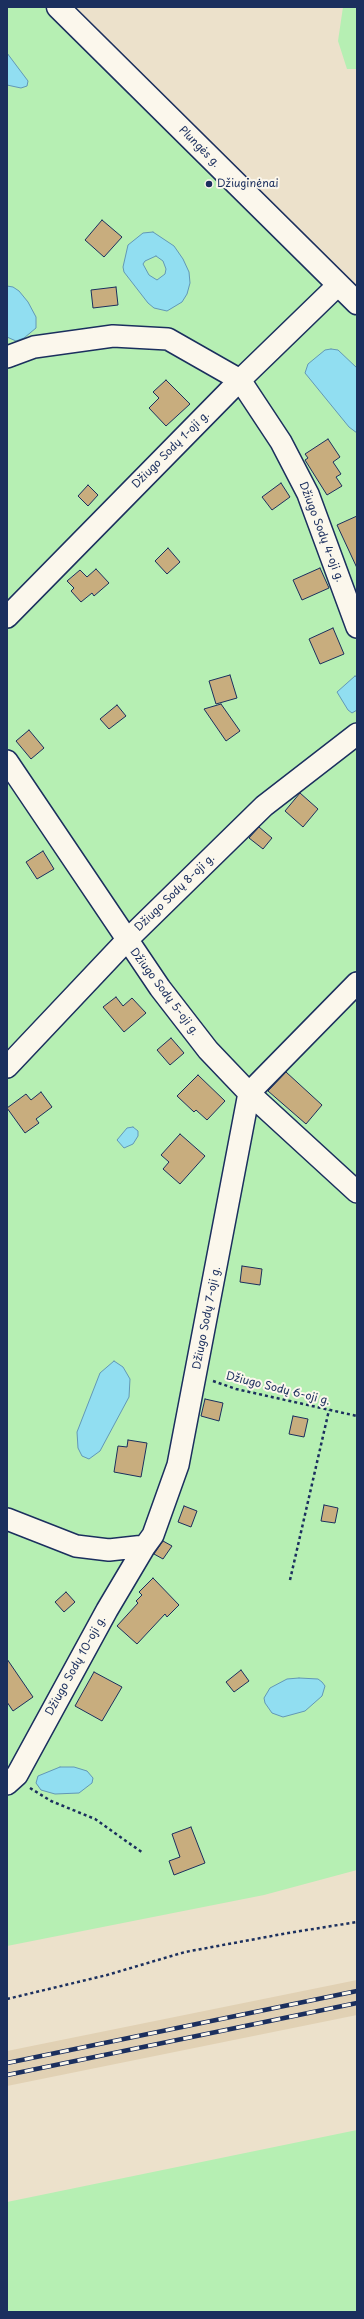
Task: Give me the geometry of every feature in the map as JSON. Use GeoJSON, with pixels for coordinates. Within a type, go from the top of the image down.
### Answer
{"type":"FeatureCollection","features":[{"type":"Feature","properties":{"kind":"main road","name":"Plungės g."},"geometry":{"type":"LineString","coordinates":[[58,7],[357,304]]}},
{"type":"Feature","properties":{"kind":"street","name":"Džiugo Sodų 1-oji g."},"geometry":{"type":"LineString","coordinates":[[7,617],[240,380],[338,285]]}},
{"type":"Feature","properties":{"kind":"street"},"geometry":{"type":"LineString","coordinates":[[7,357],[34,347],[113,336],[168,339],[240,380]]}},
{"type":"Feature","properties":{"kind":"street","name":"Džiugo Sodų 4-oji g."},"geometry":{"type":"LineString","coordinates":[[240,380],[281,442],[308,494],[357,627]]}},
{"type":"Feature","properties":{"kind":"street","name":"Džiugo Sodų 8-oji g."},"geometry":{"type":"LineString","coordinates":[[7,1067],[127,940],[264,806],[357,734]]}},
{"type":"Feature","properties":{"kind":"street","name":"Džiugo Sodų 5-oji g."},"geometry":{"type":"LineString","coordinates":[[7,761],[160,988],[208,1050],[250,1093],[357,1192]]}},
{"type":"Feature","properties":{"kind":"street"},"geometry":{"type":"LineString","coordinates":[[250,1093],[357,983]]}},
{"type":"Feature","properties":{"kind":"street","name":"Džiugo Sodų 7-oji g."},"geometry":{"type":"LineString","coordinates":[[146,1546],[152,1535],[178,1465],[250,1093]]}},
{"type":"Feature","properties":{"kind":"street"},"geometry":{"type":"LineString","coordinates":[[7,1519],[76,1546],[109,1550],[146,1546]]}},
{"type":"Feature","properties":{"kind":"street","name":"Džiugo Sodų 10-oji g."},"geometry":{"type":"LineString","coordinates":[[12,1780],[107,1610],[146,1546]]}},
{"type":"Feature","properties":{"kind":"path","name":"Džiugo Sodų 6-oji g."},"geometry":{"type":"LineString","coordinates":[[196,1375],[236,1389],[357,1416]]}},
{"type":"Feature","properties":{"kind":"path"},"geometry":{"type":"LineString","coordinates":[[290,1580],[329,1410]]}},
{"type":"Feature","properties":{"kind":"path"},"geometry":{"type":"LineString","coordinates":[[12,1780],[95,1819],[143,1854]]}},
{"type":"Feature","properties":{"kind":"path"},"geometry":{"type":"LineString","coordinates":[[7,1999],[106,1976],[185,1952],[288,1932],[357,1922]]}},
{"type":"Feature","properties":{"kind":"shaded area"},"geometry":{"type":"Polygon","coordinates":[[[357,1980],[357,2015],[7,2086],[7,2051],[357,1980]]]}},
{"type":"Feature","properties":{"kind":"green space"},"geometry":{"type":"Polygon","coordinates":[[[7,7],[58,7],[357,303],[357,1870],[264,1895],[7,1946],[7,7]]]}},
{"type":"Feature","properties":{"kind":"green space"},"geometry":{"type":"Polygon","coordinates":[[[343,7],[357,7],[357,69],[347,69],[338,41],[343,7]]]}},
{"type":"Feature","properties":{"kind":"green space"},"geometry":{"type":"Polygon","coordinates":[[[357,2130],[357,2312],[7,2312],[7,2202],[357,2130]]]}},
{"type":"Feature","properties":{"kind":"water"},"geometry":{"type":"Polygon","coordinates":[[[7,53],[28,81],[27,86],[21,88],[7,85],[7,53]]]}},
{"type":"Feature","properties":{"kind":"water"},"geometry":{"type":"Polygon","coordinates":[[[153,232],[174,246],[183,259],[189,272],[190,283],[187,294],[182,302],[167,311],[154,308],[148,303],[124,272],[123,267],[128,245],[143,233],[153,232]],[[156,256],[145,261],[143,264],[149,275],[157,280],[165,274],[166,269],[163,261],[156,256]]]}},
{"type":"Feature","properties":{"kind":"water"},"geometry":{"type":"Polygon","coordinates":[[[7,286],[13,287],[19,291],[28,302],[36,317],[36,328],[24,338],[16,341],[7,337],[7,286]]]}},
{"type":"Feature","properties":{"kind":"water"},"geometry":{"type":"Polygon","coordinates":[[[325,350],[338,350],[357,368],[357,433],[349,427],[305,373],[308,364],[325,350]]]}},
{"type":"Feature","properties":{"kind":"water"},"geometry":{"type":"Polygon","coordinates":[[[355,676],[357,677],[357,710],[352,713],[348,710],[337,692],[355,676]]]}},
{"type":"Feature","properties":{"kind":"water"},"geometry":{"type":"Polygon","coordinates":[[[133,1127],[138,1131],[138,1136],[133,1144],[124,1148],[117,1140],[127,1128],[133,1127]]]}},
{"type":"Feature","properties":{"kind":"water"},"geometry":{"type":"Polygon","coordinates":[[[114,1361],[123,1367],[130,1379],[129,1397],[100,1451],[89,1459],[82,1456],[78,1448],[77,1432],[100,1373],[114,1361]]]}},
{"type":"Feature","properties":{"kind":"water"},"geometry":{"type":"Polygon","coordinates":[[[287,1679],[318,1679],[322,1682],[325,1686],[322,1696],[305,1711],[283,1717],[272,1713],[265,1703],[264,1698],[270,1688],[287,1679]]]}},
{"type":"Feature","properties":{"kind":"water"},"geometry":{"type":"Polygon","coordinates":[[[60,1767],[74,1767],[87,1771],[93,1778],[92,1783],[79,1793],[55,1794],[41,1790],[36,1783],[38,1776],[60,1767]]]}},
{"type":"Feature","properties":{"kind":"building"},"geometry":{"type":"Polygon","coordinates":[[[102,220],[122,237],[104,257],[85,240],[102,220]]]}},
{"type":"Feature","properties":{"kind":"building"},"geometry":{"type":"Polygon","coordinates":[[[116,287],[118,305],[93,308],[91,290],[116,287]]]}},
{"type":"Feature","properties":{"kind":"building"},"geometry":{"type":"Polygon","coordinates":[[[166,380],[190,404],[166,426],[149,408],[159,398],[153,392],[166,380]]]}},
{"type":"Feature","properties":{"kind":"building"},"geometry":{"type":"Polygon","coordinates":[[[328,439],[340,457],[333,462],[341,474],[336,477],[342,486],[327,495],[305,460],[308,458],[305,454],[328,439]]]}},
{"type":"Feature","properties":{"kind":"building"},"geometry":{"type":"Polygon","coordinates":[[[281,483],[290,497],[272,510],[262,497],[281,483]]]}},
{"type":"Feature","properties":{"kind":"building"},"geometry":{"type":"Polygon","coordinates":[[[88,485],[98,495],[88,506],[78,496],[88,485]]]}},
{"type":"Feature","properties":{"kind":"building"},"geometry":{"type":"Polygon","coordinates":[[[357,516],[357,568],[337,525],[357,516]]]}},
{"type":"Feature","properties":{"kind":"building"},"geometry":{"type":"Polygon","coordinates":[[[168,548],[180,562],[167,574],[155,561],[168,548]]]}},
{"type":"Feature","properties":{"kind":"building"},"geometry":{"type":"Polygon","coordinates":[[[320,568],[329,588],[302,600],[293,580],[320,568]]]}},
{"type":"Feature","properties":{"kind":"building"},"geometry":{"type":"Polygon","coordinates":[[[96,569],[109,583],[94,596],[92,593],[81,602],[71,591],[74,588],[67,581],[80,570],[87,577],[96,569]]]}},
{"type":"Feature","properties":{"kind":"building"},"geometry":{"type":"Polygon","coordinates":[[[333,628],[344,654],[320,664],[309,639],[333,628]]]}},
{"type":"Feature","properties":{"kind":"building"},"geometry":{"type":"Polygon","coordinates":[[[230,675],[237,698],[216,704],[209,681],[230,675]]]}},
{"type":"Feature","properties":{"kind":"building"},"geometry":{"type":"Polygon","coordinates":[[[221,704],[240,731],[226,741],[204,709],[221,704]]]}},
{"type":"Feature","properties":{"kind":"building"},"geometry":{"type":"Polygon","coordinates":[[[117,705],[126,716],[109,729],[100,719],[117,705]]]}},
{"type":"Feature","properties":{"kind":"building"},"geometry":{"type":"Polygon","coordinates":[[[29,730],[44,748],[31,759],[16,741],[29,730]]]}},
{"type":"Feature","properties":{"kind":"building"},"geometry":{"type":"Polygon","coordinates":[[[300,793],[318,809],[303,827],[285,811],[300,793]]]}},
{"type":"Feature","properties":{"kind":"building"},"geometry":{"type":"Polygon","coordinates":[[[259,827],[272,838],[263,849],[249,838],[259,827]]]}},
{"type":"Feature","properties":{"kind":"building"},"geometry":{"type":"Polygon","coordinates":[[[43,851],[54,869],[37,879],[26,862],[43,851]]]}},
{"type":"Feature","properties":{"kind":"building"},"geometry":{"type":"Polygon","coordinates":[[[116,997],[123,1006],[132,998],[146,1013],[124,1032],[103,1007],[116,997]]]}},
{"type":"Feature","properties":{"kind":"building"},"geometry":{"type":"Polygon","coordinates":[[[171,1038],[184,1053],[170,1065],[157,1050],[171,1038]]]}},
{"type":"Feature","properties":{"kind":"building"},"geometry":{"type":"Polygon","coordinates":[[[286,1072],[322,1105],[306,1124],[268,1091],[286,1072]]]}},
{"type":"Feature","properties":{"kind":"building"},"geometry":{"type":"Polygon","coordinates":[[[198,1075],[225,1101],[207,1120],[196,1110],[194,1112],[177,1096],[198,1075]]]}},
{"type":"Feature","properties":{"kind":"building"},"geometry":{"type":"Polygon","coordinates":[[[41,1092],[52,1107],[36,1119],[39,1123],[25,1133],[7,1108],[26,1094],[31,1100],[41,1092]]]}},
{"type":"Feature","properties":{"kind":"building"},"geometry":{"type":"Polygon","coordinates":[[[180,1134],[205,1156],[180,1184],[163,1169],[169,1162],[161,1155],[180,1134]]]}},
{"type":"Feature","properties":{"kind":"building"},"geometry":{"type":"Polygon","coordinates":[[[242,1266],[262,1269],[260,1285],[240,1282],[242,1266]]]}},
{"type":"Feature","properties":{"kind":"building"},"geometry":{"type":"Polygon","coordinates":[[[205,1399],[223,1403],[219,1421],[201,1416],[205,1399]]]}},
{"type":"Feature","properties":{"kind":"building"},"geometry":{"type":"Polygon","coordinates":[[[293,1416],[308,1419],[304,1437],[289,1434],[293,1416]]]}},
{"type":"Feature","properties":{"kind":"building"},"geometry":{"type":"Polygon","coordinates":[[[128,1440],[147,1443],[141,1477],[114,1472],[118,1446],[127,1447],[128,1440]]]}},
{"type":"Feature","properties":{"kind":"building"},"geometry":{"type":"Polygon","coordinates":[[[324,1505],[338,1508],[335,1523],[321,1521],[324,1505]]]}},
{"type":"Feature","properties":{"kind":"building"},"geometry":{"type":"Polygon","coordinates":[[[184,1506],[197,1511],[191,1527],[178,1522],[184,1506]]]}},
{"type":"Feature","properties":{"kind":"building"},"geometry":{"type":"Polygon","coordinates":[[[163,1541],[172,1546],[163,1559],[154,1554],[163,1541]]]}},
{"type":"Feature","properties":{"kind":"building"},"geometry":{"type":"Polygon","coordinates":[[[153,1578],[179,1605],[167,1617],[165,1614],[137,1644],[117,1626],[138,1603],[136,1601],[142,1595],[139,1592],[153,1578]]]}},
{"type":"Feature","properties":{"kind":"building"},"geometry":{"type":"Polygon","coordinates":[[[66,1592],[75,1602],[64,1612],[55,1602],[66,1592]]]}},
{"type":"Feature","properties":{"kind":"building"},"geometry":{"type":"Polygon","coordinates":[[[7,1659],[33,1697],[13,1711],[7,1702],[7,1659]]]}},
{"type":"Feature","properties":{"kind":"building"},"geometry":{"type":"Polygon","coordinates":[[[241,1670],[249,1681],[234,1692],[226,1682],[241,1670]]]}},
{"type":"Feature","properties":{"kind":"building"},"geometry":{"type":"Polygon","coordinates":[[[94,1672],[122,1687],[102,1721],[75,1706],[94,1672]]]}},
{"type":"Feature","properties":{"kind":"building"},"geometry":{"type":"Polygon","coordinates":[[[191,1827],[205,1863],[174,1875],[169,1861],[180,1857],[172,1834],[191,1827]]]}},
{"type":"Feature","properties":{"kind":"railway"},"geometry":{"type":"LineString","coordinates":[[7,2063],[357,1991]]}},
{"type":"Feature","properties":{"kind":"railway"},"geometry":{"type":"LineString","coordinates":[[7,2075],[357,2003]]}},
{"type":"Feature","properties":{"kind":"place","name":"Džiuginėnai"},"geometry":{"type":"Point","coordinates":[209,184]}}]}
